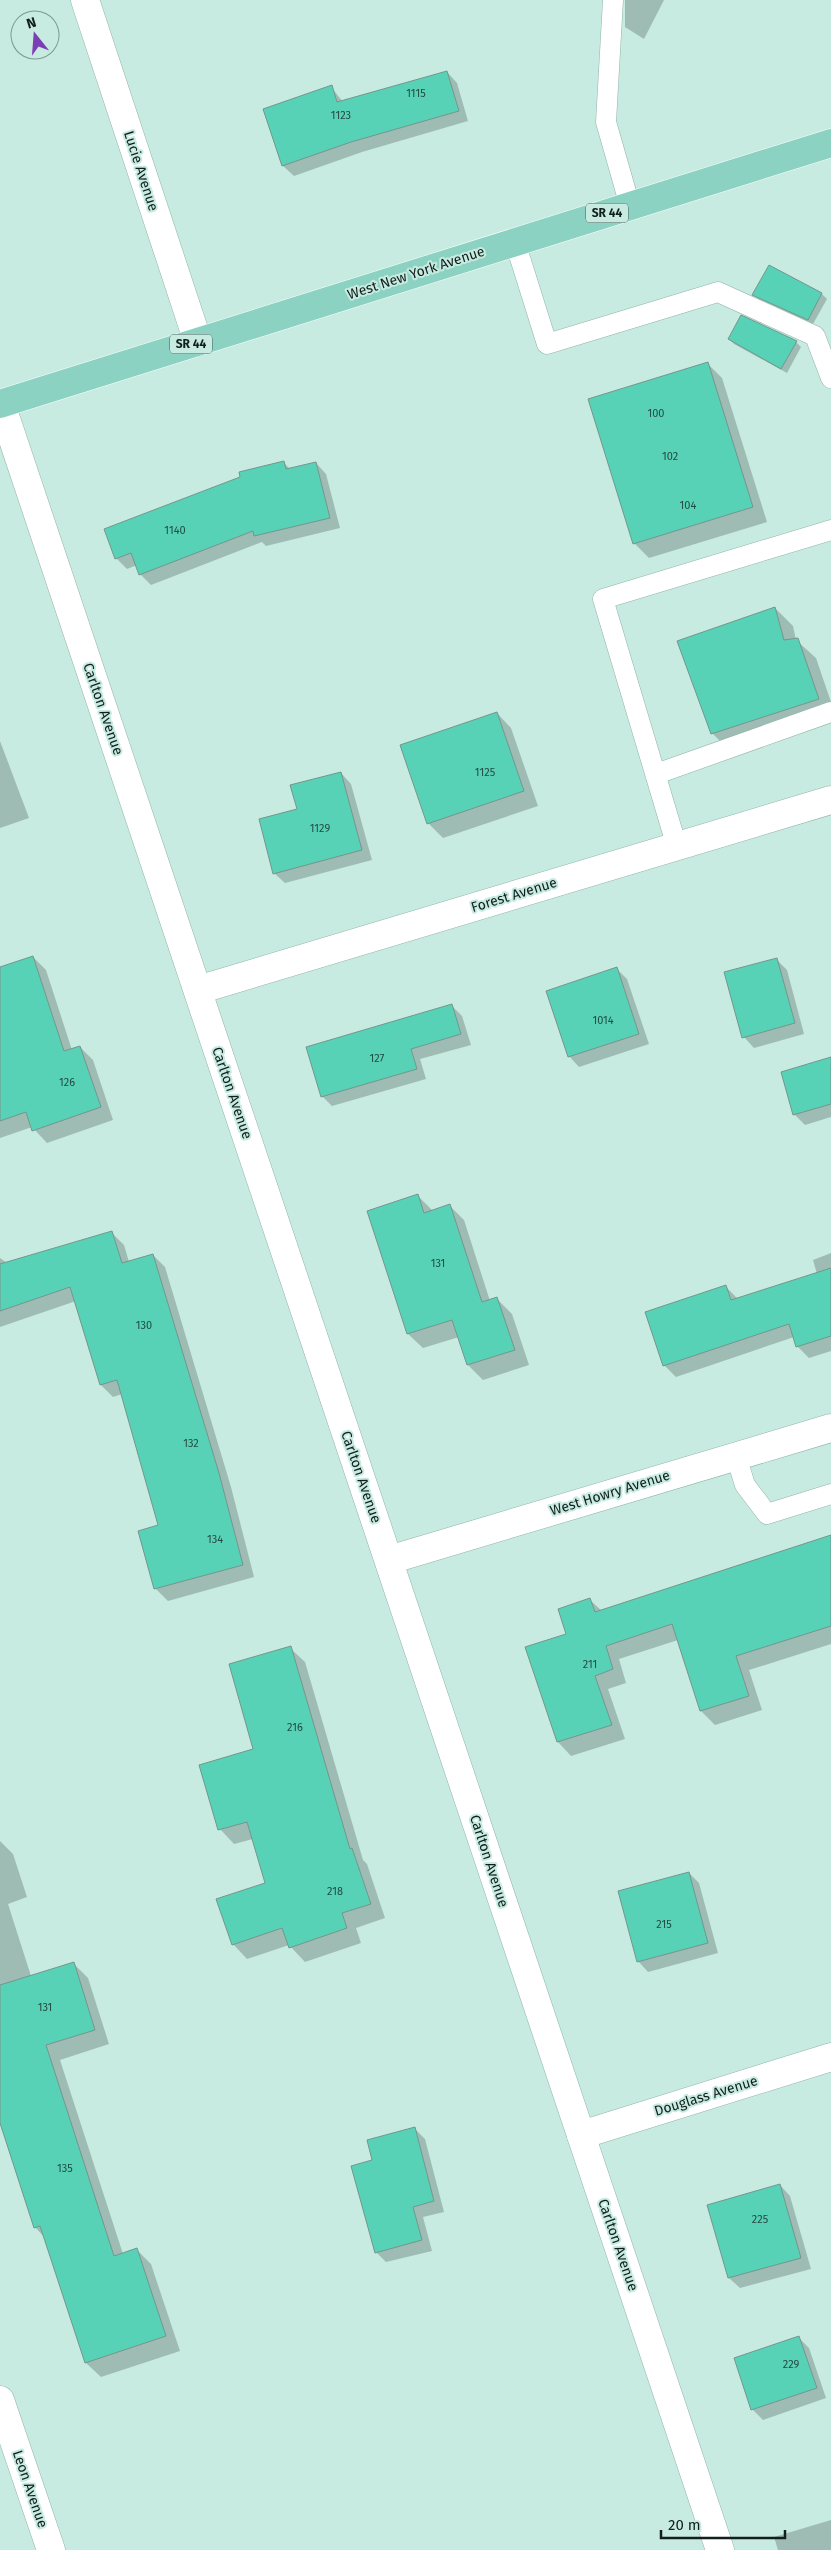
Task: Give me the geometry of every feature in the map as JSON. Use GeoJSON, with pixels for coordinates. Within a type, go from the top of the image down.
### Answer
{"type":"FeatureCollection","features":[{"type":"Feature","properties":{"kind":"main road","name":"West New York Avenue"},"geometry":{"type":"LineString","coordinates":[[0,404],[831,143]]}},
{"type":"Feature","properties":{"kind":"street","name":"Lucie Avenue"},"geometry":{"type":"LineString","coordinates":[[85,0],[198,342]]}},
{"type":"Feature","properties":{"kind":"street","name":"Carlton Avenue"},"geometry":{"type":"LineString","coordinates":[[0,404],[720,2550]]}},
{"type":"Feature","properties":{"kind":"street","name":"Forest Avenue"},"geometry":{"type":"LineString","coordinates":[[198,990],[831,800]]}},
{"type":"Feature","properties":{"kind":"street","name":"West Howry Avenue"},"geometry":{"type":"LineString","coordinates":[[389,1560],[831,1428]]}},
{"type":"Feature","properties":{"kind":"street","name":"Douglass Avenue"},"geometry":{"type":"LineString","coordinates":[[581,2135],[831,2057]]}},
{"type":"Feature","properties":{"kind":"street","name":"Leon Avenue"},"geometry":{"type":"LineString","coordinates":[[0,2400],[51,2550]]}},
{"type":"Feature","properties":{"kind":"lane"},"geometry":{"type":"LineString","coordinates":[[613,0],[606,122],[630,206]]}},
{"type":"Feature","properties":{"kind":"lane"},"geometry":{"type":"LineString","coordinates":[[515,242],[547,344],[718,292],[815,336],[831,378]]}},
{"type":"Feature","properties":{"kind":"lane"},"geometry":{"type":"LineString","coordinates":[[677,847],[603,599],[831,530]]}},
{"type":"Feature","properties":{"kind":"lane"},"geometry":{"type":"LineString","coordinates":[[656,774],[831,712]]}},
{"type":"Feature","properties":{"kind":"lane"},"geometry":{"type":"LineString","coordinates":[[736,1456],[745,1485],[766,1514],[831,1494]]}},
{"type":"Feature","properties":{"kind":"building"},"geometry":{"type":"Polygon","coordinates":[[[447,71],[459,111],[351,142],[282,166],[263,109],[332,85],[337,102],[447,71]]]}},
{"type":"Feature","properties":{"kind":"building"},"geometry":{"type":"Polygon","coordinates":[[[769,265],[822,293],[808,320],[752,295],[769,265]]]}},
{"type":"Feature","properties":{"kind":"building"},"geometry":{"type":"Polygon","coordinates":[[[741,315],[797,341],[781,369],[728,339],[741,315]]]}},
{"type":"Feature","properties":{"kind":"building"},"geometry":{"type":"Polygon","coordinates":[[[708,362],[753,507],[633,544],[588,399],[708,362]]]}},
{"type":"Feature","properties":{"kind":"building"},"geometry":{"type":"Polygon","coordinates":[[[284,461],[286,469],[316,462],[330,518],[254,536],[253,531],[139,575],[131,553],[115,559],[104,529],[240,477],[239,472],[284,461]]]}},
{"type":"Feature","properties":{"kind":"building"},"geometry":{"type":"Polygon","coordinates":[[[775,607],[784,640],[798,638],[819,699],[711,734],[677,641],[775,607]]]}},
{"type":"Feature","properties":{"kind":"building"},"geometry":{"type":"Polygon","coordinates":[[[497,712],[524,791],[427,824],[400,745],[497,712]]]}},
{"type":"Feature","properties":{"kind":"building"},"geometry":{"type":"Polygon","coordinates":[[[341,772],[362,850],[273,874],[259,819],[297,809],[290,785],[341,772]]]}},
{"type":"Feature","properties":{"kind":"building"},"geometry":{"type":"Polygon","coordinates":[[[33,956],[64,1051],[80,1046],[101,1107],[32,1131],[26,1112],[0,1121],[0,967],[33,956]]]}},
{"type":"Feature","properties":{"kind":"building"},"geometry":{"type":"Polygon","coordinates":[[[777,958],[795,1023],[742,1038],[724,972],[777,958]]]}},
{"type":"Feature","properties":{"kind":"building"},"geometry":{"type":"Polygon","coordinates":[[[617,967],[639,1034],[568,1057],[546,991],[617,967]]]}},
{"type":"Feature","properties":{"kind":"building"},"geometry":{"type":"Polygon","coordinates":[[[452,1004],[461,1034],[411,1049],[417,1069],[321,1097],[306,1047],[452,1004]]]}},
{"type":"Feature","properties":{"kind":"building"},"geometry":{"type":"Polygon","coordinates":[[[831,1057],[831,1104],[793,1115],[781,1072],[831,1057]]]}},
{"type":"Feature","properties":{"kind":"building"},"geometry":{"type":"Polygon","coordinates":[[[418,1194],[424,1213],[450,1204],[482,1302],[497,1297],[515,1350],[467,1365],[452,1320],[407,1334],[367,1211],[418,1194]]]}},
{"type":"Feature","properties":{"kind":"building"},"geometry":{"type":"Polygon","coordinates":[[[112,1231],[122,1263],[153,1254],[219,1473],[243,1565],[154,1589],[138,1531],[158,1525],[117,1380],[100,1385],[70,1287],[0,1311],[0,1264],[112,1231]]]}},
{"type":"Feature","properties":{"kind":"building"},"geometry":{"type":"Polygon","coordinates":[[[831,1268],[831,1336],[796,1347],[789,1324],[663,1366],[645,1312],[726,1285],[731,1300],[831,1268]]]}},
{"type":"Feature","properties":{"kind":"building"},"geometry":{"type":"Polygon","coordinates":[[[831,1535],[831,1626],[736,1656],[749,1696],[700,1711],[672,1624],[606,1646],[613,1669],[595,1676],[612,1725],[557,1742],[525,1647],[566,1634],[558,1609],[590,1598],[595,1612],[831,1535]]]}},
{"type":"Feature","properties":{"kind":"building"},"geometry":{"type":"Polygon","coordinates":[[[291,1646],[350,1849],[352,1848],[371,1904],[342,1913],[347,1928],[289,1948],[282,1928],[232,1945],[216,1899],[265,1883],[247,1822],[218,1830],[199,1765],[253,1749],[229,1664],[291,1646]]]}},
{"type":"Feature","properties":{"kind":"building"},"geometry":{"type":"Polygon","coordinates":[[[689,1872],[708,1943],[637,1962],[618,1891],[689,1872]]]}},
{"type":"Feature","properties":{"kind":"building"},"geometry":{"type":"Polygon","coordinates":[[[74,1962],[95,2030],[46,2045],[114,2256],[137,2248],[166,2336],[85,2363],[40,2226],[34,2228],[0,2123],[0,1985],[74,1962]]]}},
{"type":"Feature","properties":{"kind":"building"},"geometry":{"type":"Polygon","coordinates":[[[415,2127],[434,2201],[413,2207],[422,2240],[375,2253],[351,2166],[372,2160],[367,2140],[415,2127]]]}},
{"type":"Feature","properties":{"kind":"building"},"geometry":{"type":"Polygon","coordinates":[[[780,2184],[801,2258],[728,2278],[707,2205],[780,2184]]]}},
{"type":"Feature","properties":{"kind":"building"},"geometry":{"type":"Polygon","coordinates":[[[799,2336],[817,2388],[751,2410],[734,2358],[799,2336]]]}}]}
